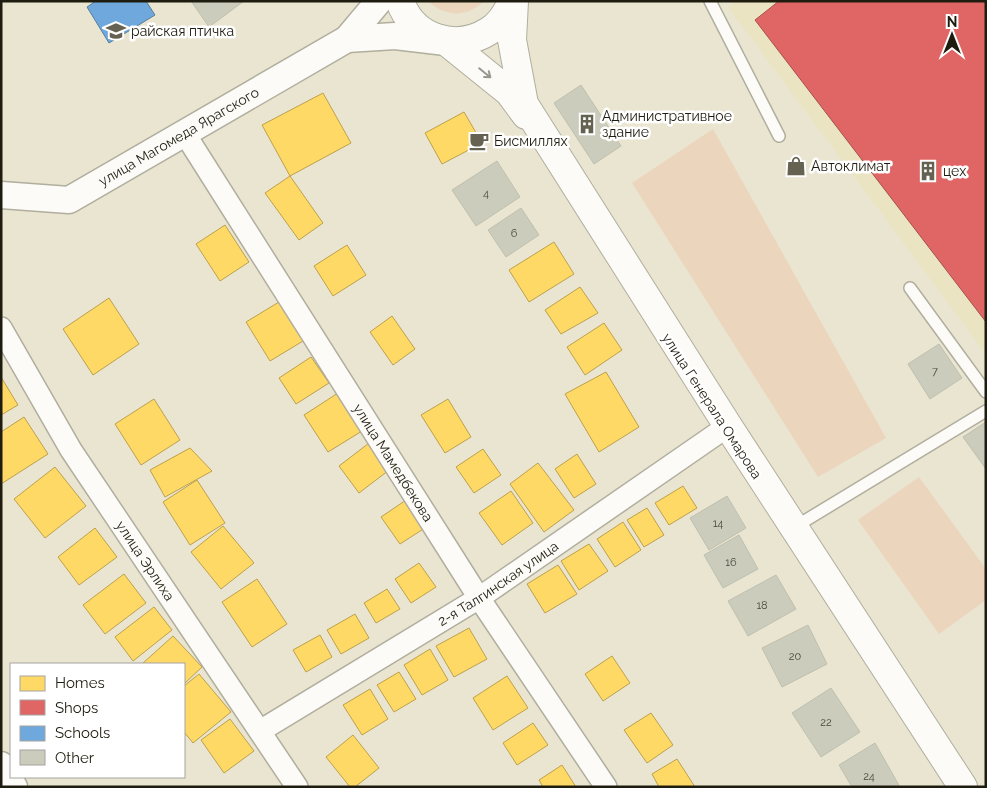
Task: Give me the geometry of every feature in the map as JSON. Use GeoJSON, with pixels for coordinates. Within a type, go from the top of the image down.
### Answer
{"type":"FeatureCollection","features":[{"type":"Feature","properties":{"kind":"main road","name":"улица Генерала Омарова"},"geometry":{"type":"LineString","coordinates":[[400,1],[404,11],[417,27],[447,42],[509,92],[520,106],[959,787]]}},
{"type":"Feature","properties":{"kind":"main road","name":"улица Генерала Омарова"},"geometry":{"type":"LineString","coordinates":[[513,1],[512,40],[524,104],[727,427]]}},
{"type":"Feature","properties":{"kind":"main road"},"geometry":{"type":"LineString","coordinates":[[447,42],[467,40],[489,31],[502,20],[513,1]]}},
{"type":"Feature","properties":{"kind":"main road","name":"улица Генерала Омарова"},"geometry":{"type":"LineString","coordinates":[[792,528],[963,787]]}},
{"type":"Feature","properties":{"kind":"street"},"geometry":{"type":"LineString","coordinates":[[347,39],[379,1]]}},
{"type":"Feature","properties":{"kind":"street"},"geometry":{"type":"LineString","coordinates":[[347,39],[395,36],[447,42]]}},
{"type":"Feature","properties":{"kind":"street","name":"улица Магомеда Ярагского"},"geometry":{"type":"LineString","coordinates":[[1,196],[69,200],[347,39]]}},
{"type":"Feature","properties":{"kind":"street","name":"улица Мамедбекова"},"geometry":{"type":"LineString","coordinates":[[185,134],[479,598],[606,787]]}},
{"type":"Feature","properties":{"kind":"street","name":"улица Эрлиха"},"geometry":{"type":"LineString","coordinates":[[1,328],[71,450],[298,787]]}},
{"type":"Feature","properties":{"kind":"street","name":"2-я Талгинская улица"},"geometry":{"type":"LineString","coordinates":[[260,731],[479,598],[727,427]]}},
{"type":"Feature","properties":{"kind":"lane"},"geometry":{"type":"LineString","coordinates":[[710,1],[779,136]]}},
{"type":"Feature","properties":{"kind":"lane"},"geometry":{"type":"LineString","coordinates":[[910,288],[986,392]]}},
{"type":"Feature","properties":{"kind":"lane"},"geometry":{"type":"LineString","coordinates":[[792,528],[986,411]]}},
{"type":"Feature","properties":{"kind":"shaded area"},"geometry":{"type":"Polygon","coordinates":[[[428,1],[484,1],[478,7],[463,13],[449,13],[428,1]]]}},
{"type":"Feature","properties":{"kind":"shaded area","name":"цех"},"geometry":{"type":"Polygon","coordinates":[[[736,1],[986,1],[986,354],[728,7],[736,1]]]}},
{"type":"Feature","properties":{"kind":"shaded area"},"geometry":{"type":"Polygon","coordinates":[[[713,129],[886,438],[818,477],[632,183],[713,129]]]}},
{"type":"Feature","properties":{"kind":"shaded area"},"geometry":{"type":"Polygon","coordinates":[[[919,477],[986,569],[986,600],[939,634],[858,520],[919,477]]]}},
{"type":"Feature","properties":{"kind":"building: Homes"},"geometry":{"type":"Polygon","coordinates":[[[323,93],[351,143],[290,176],[262,125],[323,93]]]}},
{"type":"Feature","properties":{"kind":"building: Homes"},"geometry":{"type":"Polygon","coordinates":[[[464,112],[482,143],[442,164],[425,133],[464,112]]]}},
{"type":"Feature","properties":{"kind":"building: Homes"},"geometry":{"type":"Polygon","coordinates":[[[290,176],[323,223],[299,240],[265,193],[290,176]]]}},
{"type":"Feature","properties":{"kind":"building: Homes"},"geometry":{"type":"Polygon","coordinates":[[[225,225],[249,262],[220,281],[196,244],[225,225]]]}},
{"type":"Feature","properties":{"kind":"building: Homes"},"geometry":{"type":"Polygon","coordinates":[[[554,242],[574,274],[529,302],[509,270],[554,242]]]}},
{"type":"Feature","properties":{"kind":"building: Homes"},"geometry":{"type":"Polygon","coordinates":[[[347,245],[366,275],[333,296],[314,266],[347,245]]]}},
{"type":"Feature","properties":{"kind":"building: Homes"},"geometry":{"type":"Polygon","coordinates":[[[580,287],[598,313],[561,334],[545,310],[580,287]]]}},
{"type":"Feature","properties":{"kind":"building: Homes"},"geometry":{"type":"Polygon","coordinates":[[[109,298],[139,344],[93,375],[63,329],[109,298]]]}},
{"type":"Feature","properties":{"kind":"building: Homes"},"geometry":{"type":"Polygon","coordinates":[[[284,299],[308,338],[270,361],[246,322],[284,299]]]}},
{"type":"Feature","properties":{"kind":"building: Homes"},"geometry":{"type":"Polygon","coordinates":[[[392,316],[415,349],[393,365],[370,332],[392,316]]]}},
{"type":"Feature","properties":{"kind":"building: Homes"},"geometry":{"type":"Polygon","coordinates":[[[604,323],[622,350],[585,375],[567,347],[604,323]]]}},
{"type":"Feature","properties":{"kind":"building: Homes"},"geometry":{"type":"Polygon","coordinates":[[[311,357],[329,383],[296,404],[279,378],[311,357]]]}},
{"type":"Feature","properties":{"kind":"building: Homes"},"geometry":{"type":"Polygon","coordinates":[[[606,372],[639,427],[599,452],[565,394],[606,372]]]}},
{"type":"Feature","properties":{"kind":"building: Homes"},"geometry":{"type":"Polygon","coordinates":[[[1,377],[18,405],[1,415],[1,377]]]}},
{"type":"Feature","properties":{"kind":"building: Homes"},"geometry":{"type":"Polygon","coordinates":[[[338,393],[362,431],[328,452],[304,415],[338,393]]]}},
{"type":"Feature","properties":{"kind":"building: Homes"},"geometry":{"type":"Polygon","coordinates":[[[154,399],[180,440],[141,465],[115,424],[154,399]]]}},
{"type":"Feature","properties":{"kind":"building: Homes"},"geometry":{"type":"Polygon","coordinates":[[[448,399],[471,437],[445,453],[421,415],[448,399]]]}},
{"type":"Feature","properties":{"kind":"building: Homes"},"geometry":{"type":"Polygon","coordinates":[[[24,417],[48,454],[1,484],[1,432],[24,417]]]}},
{"type":"Feature","properties":{"kind":"building: Homes"},"geometry":{"type":"Polygon","coordinates":[[[373,440],[393,467],[359,493],[339,466],[373,440]]]}},
{"type":"Feature","properties":{"kind":"building: Homes"},"geometry":{"type":"Polygon","coordinates":[[[190,448],[212,471],[165,497],[150,470],[190,448]]]}},
{"type":"Feature","properties":{"kind":"building: Homes"},"geometry":{"type":"Polygon","coordinates":[[[483,449],[501,475],[474,493],[456,467],[483,449]]]}},
{"type":"Feature","properties":{"kind":"building: Homes"},"geometry":{"type":"Polygon","coordinates":[[[577,454],[596,484],[574,498],[555,469],[577,454]]]}},
{"type":"Feature","properties":{"kind":"building: Homes"},"geometry":{"type":"Polygon","coordinates":[[[538,463],[574,510],[544,532],[510,484],[538,463]]]}},
{"type":"Feature","properties":{"kind":"building: Homes"},"geometry":{"type":"Polygon","coordinates":[[[55,467],[86,506],[45,538],[14,499],[55,467]]]}},
{"type":"Feature","properties":{"kind":"building: Homes"},"geometry":{"type":"Polygon","coordinates":[[[197,480],[225,523],[190,545],[163,502],[197,480]]]}},
{"type":"Feature","properties":{"kind":"building: Homes"},"geometry":{"type":"Polygon","coordinates":[[[683,486],[697,508],[669,525],[655,503],[683,486]]]}},
{"type":"Feature","properties":{"kind":"building: Homes"},"geometry":{"type":"Polygon","coordinates":[[[511,491],[533,523],[502,545],[479,513],[511,491]]]}},
{"type":"Feature","properties":{"kind":"building: Homes"},"geometry":{"type":"Polygon","coordinates":[[[412,496],[431,524],[400,544],[381,517],[412,496]]]}},
{"type":"Feature","properties":{"kind":"building: Homes"},"geometry":{"type":"Polygon","coordinates":[[[647,508],[664,535],[644,547],[627,520],[647,508]]]}},
{"type":"Feature","properties":{"kind":"building: Homes"},"geometry":{"type":"Polygon","coordinates":[[[623,522],[641,550],[615,567],[597,539],[623,522]]]}},
{"type":"Feature","properties":{"kind":"building: Homes"},"geometry":{"type":"Polygon","coordinates":[[[223,526],[254,563],[221,589],[191,552],[223,526]]]}},
{"type":"Feature","properties":{"kind":"building: Homes"},"geometry":{"type":"Polygon","coordinates":[[[95,528],[117,557],[79,585],[58,557],[95,528]]]}},
{"type":"Feature","properties":{"kind":"building: Homes"},"geometry":{"type":"Polygon","coordinates":[[[589,544],[608,571],[579,590],[561,561],[589,544]]]}},
{"type":"Feature","properties":{"kind":"building: Homes"},"geometry":{"type":"Polygon","coordinates":[[[419,563],[436,587],[411,603],[395,579],[419,563]]]}},
{"type":"Feature","properties":{"kind":"building: Homes"},"geometry":{"type":"Polygon","coordinates":[[[558,565],[577,594],[545,613],[527,584],[558,565]]]}},
{"type":"Feature","properties":{"kind":"building: Homes"},"geometry":{"type":"Polygon","coordinates":[[[124,574],[146,603],[105,634],[83,605],[124,574]]]}},
{"type":"Feature","properties":{"kind":"building: Homes"},"geometry":{"type":"Polygon","coordinates":[[[257,579],[287,624],[252,647],[222,602],[257,579]]]}},
{"type":"Feature","properties":{"kind":"building: Homes"},"geometry":{"type":"Polygon","coordinates":[[[387,589],[400,609],[376,623],[364,603],[387,589]]]}},
{"type":"Feature","properties":{"kind":"building: Homes"},"geometry":{"type":"Polygon","coordinates":[[[154,607],[172,630],[133,661],[115,637],[154,607]]]}},
{"type":"Feature","properties":{"kind":"building: Homes"},"geometry":{"type":"Polygon","coordinates":[[[355,614],[369,638],[341,654],[327,630],[355,614]]]}},
{"type":"Feature","properties":{"kind":"building: Homes"},"geometry":{"type":"Polygon","coordinates":[[[469,628],[487,659],[454,677],[436,646],[469,628]]]}},
{"type":"Feature","properties":{"kind":"building: Homes"},"geometry":{"type":"Polygon","coordinates":[[[320,635],[332,657],[306,672],[293,650],[320,635]]]}},
{"type":"Feature","properties":{"kind":"building: Homes"},"geometry":{"type":"Polygon","coordinates":[[[173,636],[202,667],[185,683],[185,663],[143,663],[173,636]]]}},
{"type":"Feature","properties":{"kind":"building: Homes"},"geometry":{"type":"Polygon","coordinates":[[[430,649],[448,680],[422,695],[404,665],[430,649]]]}},
{"type":"Feature","properties":{"kind":"building: Homes"},"geometry":{"type":"Polygon","coordinates":[[[612,656],[630,683],[603,701],[585,674],[612,656]]]}},
{"type":"Feature","properties":{"kind":"building: Homes"},"geometry":{"type":"Polygon","coordinates":[[[399,672],[416,699],[394,712],[377,685],[399,672]]]}},
{"type":"Feature","properties":{"kind":"building: Homes"},"geometry":{"type":"Polygon","coordinates":[[[199,674],[231,712],[193,743],[185,733],[185,685],[199,674]]]}},
{"type":"Feature","properties":{"kind":"building: Homes"},"geometry":{"type":"Polygon","coordinates":[[[507,676],[528,708],[493,730],[473,698],[507,676]]]}},
{"type":"Feature","properties":{"kind":"building: Homes"},"geometry":{"type":"Polygon","coordinates":[[[370,689],[388,719],[362,735],[343,705],[370,689]]]}},
{"type":"Feature","properties":{"kind":"building: Homes"},"geometry":{"type":"Polygon","coordinates":[[[651,713],[673,745],[647,763],[624,730],[651,713]]]}},
{"type":"Feature","properties":{"kind":"building: Homes"},"geometry":{"type":"Polygon","coordinates":[[[230,719],[254,751],[224,773],[201,740],[230,719]]]}},
{"type":"Feature","properties":{"kind":"building: Homes"},"geometry":{"type":"Polygon","coordinates":[[[533,723],[548,745],[517,765],[503,743],[533,723]]]}},
{"type":"Feature","properties":{"kind":"building: Homes"},"geometry":{"type":"Polygon","coordinates":[[[353,735],[379,768],[355,787],[350,787],[326,757],[353,735]]]}},
{"type":"Feature","properties":{"kind":"building: Homes"},"geometry":{"type":"Polygon","coordinates":[[[677,759],[695,787],[659,787],[652,774],[677,759]]]}},
{"type":"Feature","properties":{"kind":"building: Homes"},"geometry":{"type":"Polygon","coordinates":[[[562,765],[576,787],[543,787],[539,780],[562,765]]]}},
{"type":"Feature","properties":{"kind":"building: Shops","name":"цех"},"geometry":{"type":"Polygon","coordinates":[[[779,1],[986,1],[986,322],[755,20],[779,1]]]}},
{"type":"Feature","properties":{"kind":"building: Schools"},"geometry":{"type":"Polygon","coordinates":[[[96,1],[146,1],[155,15],[109,43],[87,7],[96,1]]]}},
{"type":"Feature","properties":{"kind":"building: Other"},"geometry":{"type":"Polygon","coordinates":[[[191,1],[244,1],[209,27],[191,1]]]}},
{"type":"Feature","properties":{"kind":"building: Other","name":"Административное здание"},"geometry":{"type":"Polygon","coordinates":[[[581,85],[621,146],[594,164],[554,103],[581,85]]]}},
{"type":"Feature","properties":{"kind":"building: Other"},"geometry":{"type":"Polygon","coordinates":[[[497,161],[520,197],[476,226],[452,190],[497,161]]]}},
{"type":"Feature","properties":{"kind":"building: Other"},"geometry":{"type":"Polygon","coordinates":[[[521,208],[539,235],[506,257],[488,230],[521,208]]]}},
{"type":"Feature","properties":{"kind":"building: Other"},"geometry":{"type":"Polygon","coordinates":[[[939,344],[962,378],[930,399],[908,364],[939,344]]]}},
{"type":"Feature","properties":{"kind":"building: Other"},"geometry":{"type":"Polygon","coordinates":[[[986,422],[986,469],[963,437],[986,422]]]}},
{"type":"Feature","properties":{"kind":"building: Other"},"geometry":{"type":"Polygon","coordinates":[[[727,496],[746,528],[709,550],[690,518],[727,496]]]}},
{"type":"Feature","properties":{"kind":"building: Other"},"geometry":{"type":"Polygon","coordinates":[[[739,535],[758,569],[723,588],[704,555],[739,535]]]}},
{"type":"Feature","properties":{"kind":"building: Other"},"geometry":{"type":"Polygon","coordinates":[[[776,575],[796,609],[748,636],[728,601],[776,575]]]}},
{"type":"Feature","properties":{"kind":"building: Other"},"geometry":{"type":"Polygon","coordinates":[[[808,625],[827,664],[782,687],[762,648],[808,625]]]}},
{"type":"Feature","properties":{"kind":"building: Other"},"geometry":{"type":"Polygon","coordinates":[[[831,688],[860,732],[821,757],[792,713],[831,688]]]}},
{"type":"Feature","properties":{"kind":"building: Other"},"geometry":{"type":"Polygon","coordinates":[[[875,743],[900,787],[852,787],[839,765],[875,743]]]}},
{"type":"Feature","properties":{"kind":"place","name":"райская птичка"},"geometry":{"type":"Point","coordinates":[116,31]}},
{"type":"Feature","properties":{"kind":"place","name":"Административное здание"},"geometry":{"type":"Point","coordinates":[587,124]}},
{"type":"Feature","properties":{"kind":"place","name":"Бисмиллях"},"geometry":{"type":"Point","coordinates":[479,141]}},
{"type":"Feature","properties":{"kind":"place","name":"Автоклимат"},"geometry":{"type":"Point","coordinates":[796,166]}},
{"type":"Feature","properties":{"kind":"place","name":"цех"},"geometry":{"type":"Point","coordinates":[928,171]}}]}
